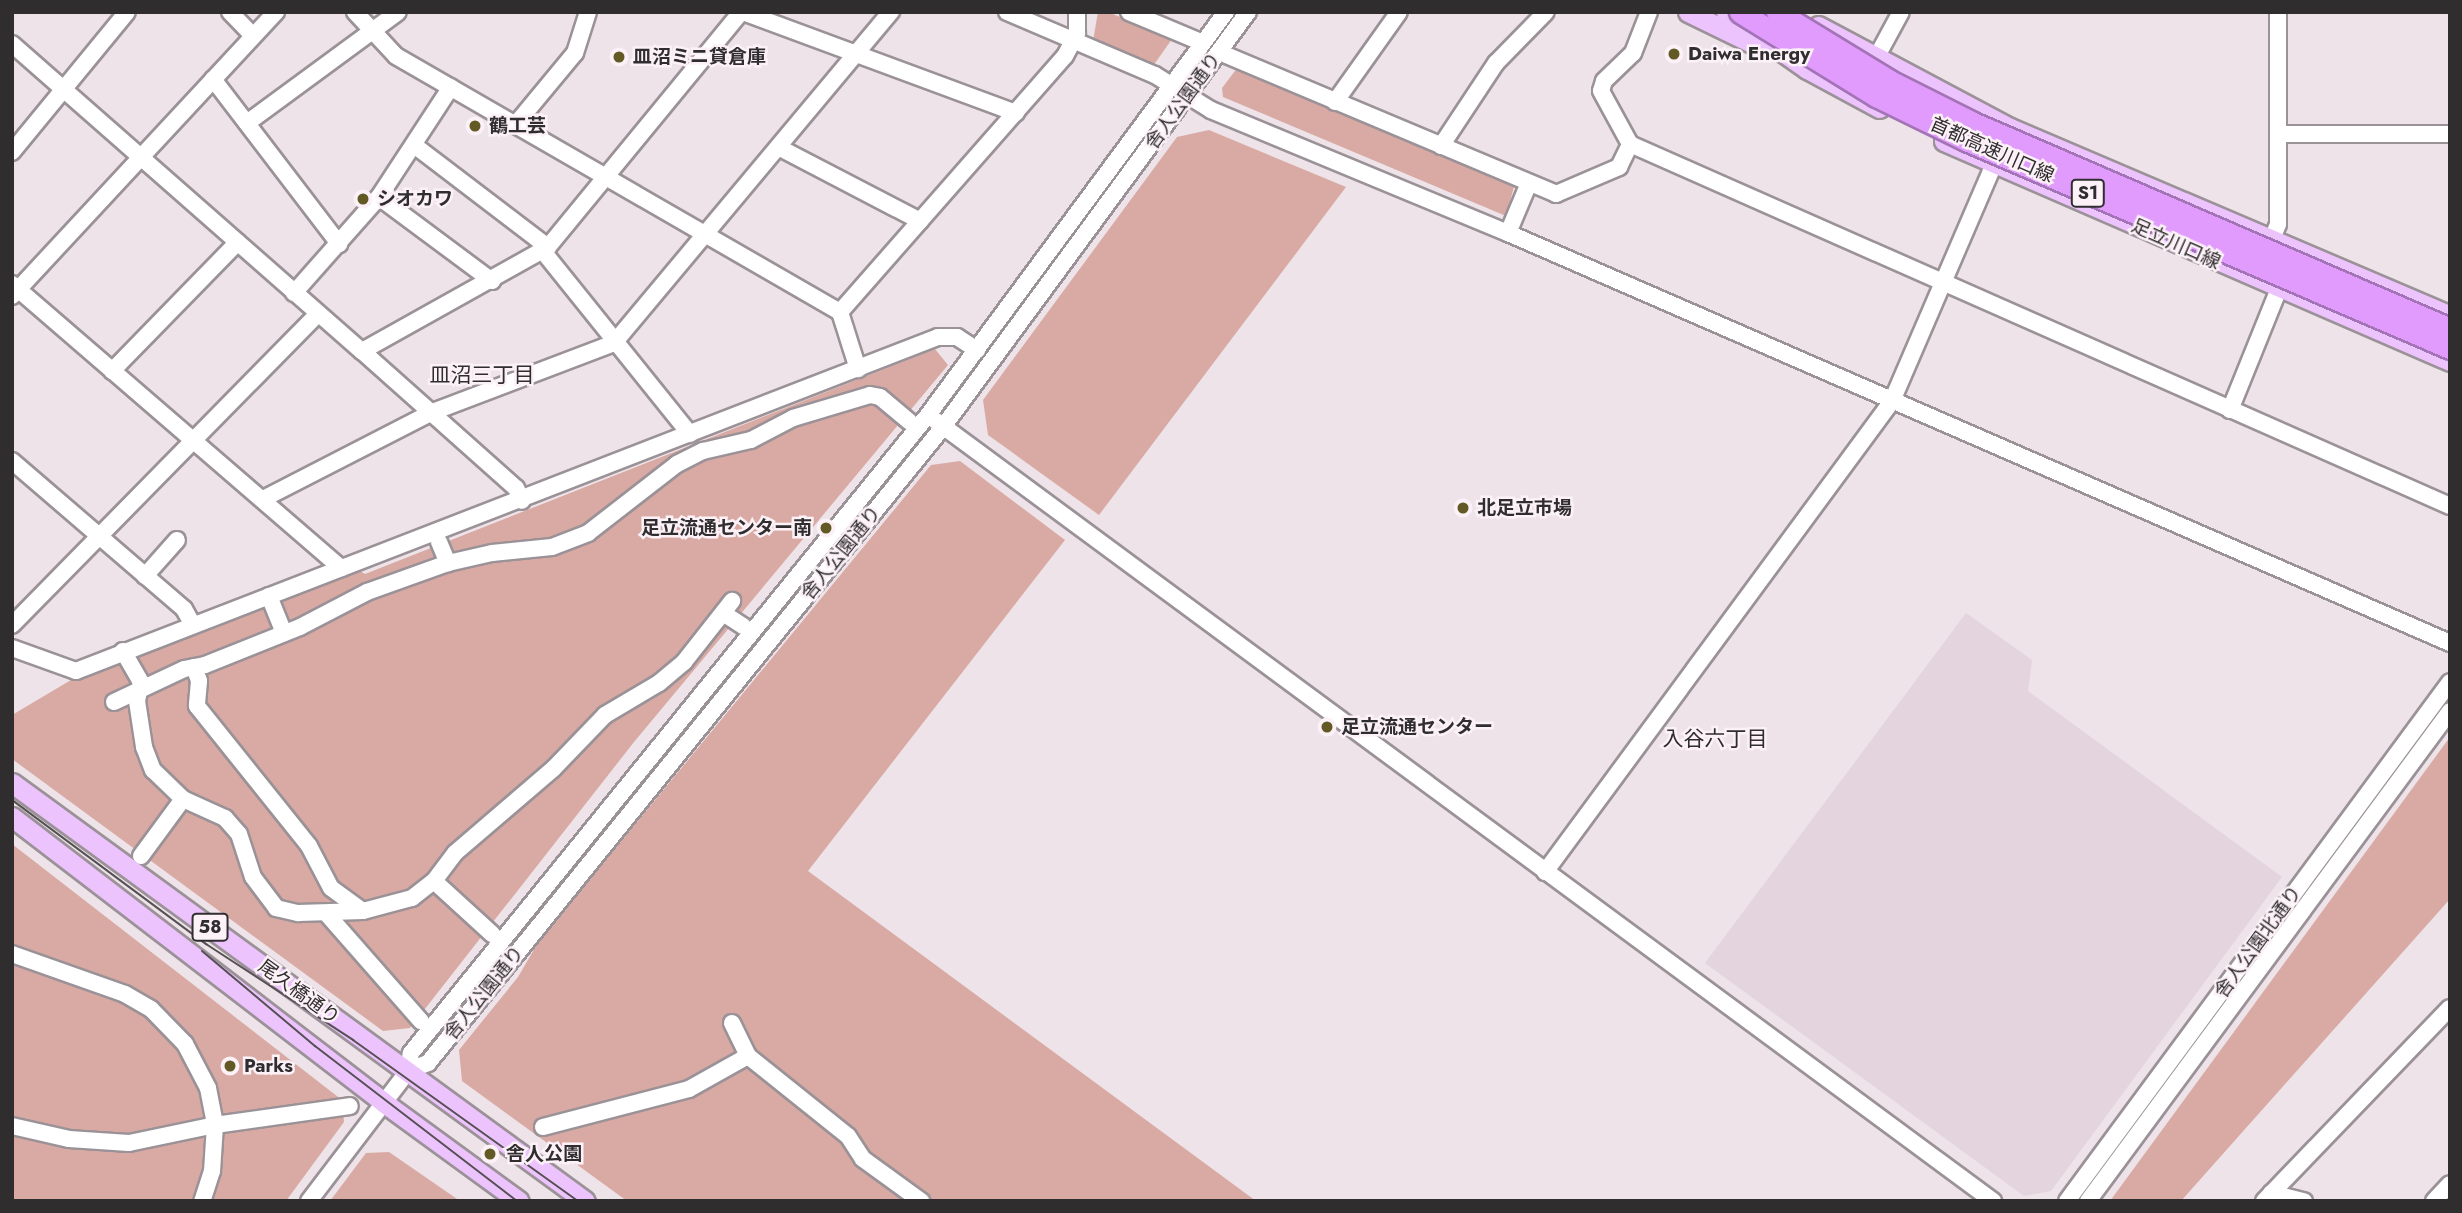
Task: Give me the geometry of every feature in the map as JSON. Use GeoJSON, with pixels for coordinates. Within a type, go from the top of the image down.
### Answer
{"type":"FeatureCollection","features":[{"type":"Feature","properties":{"kind":"highway","name":"首都高速川口線"},"geometry":{"type":"LineString","coordinates":[[1740,12],[1840,76],[1966,140],[2450,348]]}},
{"type":"Feature","properties":{"kind":"highway","name":"首都高速川口線"},"geometry":{"type":"LineString","coordinates":[[1777,12],[1890,81],[1973,123],[2450,329]]}},
{"type":"Feature","properties":{"kind":"main road"},"geometry":{"type":"LineString","coordinates":[[1688,12],[1807,69]]}},
{"type":"Feature","properties":{"kind":"main road","name":"足立川口線"},"geometry":{"type":"LineString","coordinates":[[1726,12],[1807,69],[1994,165],[2450,361]]}},
{"type":"Feature","properties":{"kind":"main road"},"geometry":{"type":"LineString","coordinates":[[1797,12],[1876,58],[2010,128],[2450,316]]}},
{"type":"Feature","properties":{"kind":"main road","name":"尾久橋通り"},"geometry":{"type":"LineString","coordinates":[[12,783],[585,1201]]}},
{"type":"Feature","properties":{"kind":"main road","name":"尾久橋通り"},"geometry":{"type":"LineString","coordinates":[[12,817],[383,1102],[519,1201]]}},
{"type":"Feature","properties":{"kind":"street"},"geometry":{"type":"LineString","coordinates":[[12,152],[127,12]]}},
{"type":"Feature","properties":{"kind":"street"},"geometry":{"type":"LineString","coordinates":[[230,12],[253,36]]}},
{"type":"Feature","properties":{"kind":"street"},"geometry":{"type":"LineString","coordinates":[[276,12],[14,290],[112,370],[341,568]]}},
{"type":"Feature","properties":{"kind":"street"},"geometry":{"type":"LineString","coordinates":[[355,12],[396,56],[840,312],[858,369]]}},
{"type":"Feature","properties":{"kind":"street"},"geometry":{"type":"LineString","coordinates":[[247,123],[398,12]]}},
{"type":"Feature","properties":{"kind":"street"},"geometry":{"type":"LineString","coordinates":[[516,124],[575,52],[588,12]]}},
{"type":"Feature","properties":{"kind":"street"},"geometry":{"type":"LineString","coordinates":[[362,351],[492,281],[545,248],[742,12],[1016,113]]}},
{"type":"Feature","properties":{"kind":"street"},"geometry":{"type":"LineString","coordinates":[[263,499],[430,413],[614,343],[780,148],[891,12]]}},
{"type":"Feature","properties":{"kind":"street"},"geometry":{"type":"LineString","coordinates":[[1007,12],[1171,86],[1186,97],[1508,233],[2450,643]]}},
{"type":"Feature","properties":{"kind":"street"},"geometry":{"type":"LineString","coordinates":[[840,312],[1016,113],[1074,40],[1077,12]]}},
{"type":"Feature","properties":{"kind":"street"},"geometry":{"type":"LineString","coordinates":[[1129,12],[1203,43]]}},
{"type":"Feature","properties":{"kind":"street","name":"舎人公園通り"},"geometry":{"type":"LineString","coordinates":[[408,1071],[411,1053],[928,415],[1226,12]]}},
{"type":"Feature","properties":{"kind":"street","name":"舎人公園通り"},"geometry":{"type":"LineString","coordinates":[[309,1201],[408,1071],[428,1063],[943,426],[1248,12]]}},
{"type":"Feature","properties":{"kind":"street"},"geometry":{"type":"LineString","coordinates":[[1335,102],[1399,12]]}},
{"type":"Feature","properties":{"kind":"street"},"geometry":{"type":"LineString","coordinates":[[1441,146],[1496,64],[1546,12]]}},
{"type":"Feature","properties":{"kind":"street"},"geometry":{"type":"LineString","coordinates":[[1649,12],[1633,53],[1604,80],[1601,91],[1630,144],[2450,506]]}},
{"type":"Feature","properties":{"kind":"street"},"geometry":{"type":"LineString","coordinates":[[1876,58],[1901,12]]}},
{"type":"Feature","properties":{"kind":"street"},"geometry":{"type":"LineString","coordinates":[[2272,239],[2278,224],[2278,12]]}},
{"type":"Feature","properties":{"kind":"street"},"geometry":{"type":"LineString","coordinates":[[12,44],[516,488],[522,501]]}},
{"type":"Feature","properties":{"kind":"street"},"geometry":{"type":"LineString","coordinates":[[1219,52],[1556,194],[1619,167],[1630,144]]}},
{"type":"Feature","properties":{"kind":"street"},"geometry":{"type":"LineString","coordinates":[[213,79],[340,244]]}},
{"type":"Feature","properties":{"kind":"street"},"geometry":{"type":"LineString","coordinates":[[294,293],[379,197],[451,87]]}},
{"type":"Feature","properties":{"kind":"street"},"geometry":{"type":"LineString","coordinates":[[1545,872],[1892,401],[2010,128]]}},
{"type":"Feature","properties":{"kind":"street"},"geometry":{"type":"LineString","coordinates":[[2278,134],[2450,134]]}},
{"type":"Feature","properties":{"kind":"street"},"geometry":{"type":"LineString","coordinates":[[414,145],[545,248],[614,343],[693,444]]}},
{"type":"Feature","properties":{"kind":"street"},"geometry":{"type":"LineString","coordinates":[[780,148],[920,221]]}},
{"type":"Feature","properties":{"kind":"street"},"geometry":{"type":"LineString","coordinates":[[1508,233],[1529,183]]}},
{"type":"Feature","properties":{"kind":"street"},"geometry":{"type":"LineString","coordinates":[[379,197],[492,281]]}},
{"type":"Feature","properties":{"kind":"street"},"geometry":{"type":"LineString","coordinates":[[112,370],[238,242]]}},
{"type":"Feature","properties":{"kind":"street"},"geometry":{"type":"LineString","coordinates":[[2230,410],[2279,289]]}},
{"type":"Feature","properties":{"kind":"street"},"geometry":{"type":"LineString","coordinates":[[12,625],[318,314]]}},
{"type":"Feature","properties":{"kind":"street"},"geometry":{"type":"LineString","coordinates":[[12,648],[76,671],[522,501],[693,444],[858,369],[948,335],[977,350]]}},
{"type":"Feature","properties":{"kind":"street"},"geometry":{"type":"LineString","coordinates":[[114,702],[194,667],[284,633],[367,592],[448,563],[492,552],[552,547],[588,533],[677,464],[693,444],[751,440],[793,418],[870,395],[880,397],[909,421]]}},
{"type":"Feature","properties":{"kind":"street"},"geometry":{"type":"LineString","coordinates":[[928,415],[1993,1201]]}},
{"type":"Feature","properties":{"kind":"street"},"geometry":{"type":"LineString","coordinates":[[16,471],[99,536],[184,609],[193,625]]}},
{"type":"Feature","properties":{"kind":"street"},"geometry":{"type":"LineString","coordinates":[[145,576],[177,540]]}},
{"type":"Feature","properties":{"kind":"street"},"geometry":{"type":"LineString","coordinates":[[439,542],[448,563]]}},
{"type":"Feature","properties":{"kind":"street"},"geometry":{"type":"LineString","coordinates":[[269,596],[284,633]]}},
{"type":"Feature","properties":{"kind":"street"},"geometry":{"type":"LineString","coordinates":[[123,651],[141,682],[139,690],[144,747],[153,770],[183,799],[225,818],[239,834],[253,877],[276,908],[326,913],[363,911],[412,898],[434,881],[455,853],[554,768],[605,715],[659,683],[684,662],[728,607],[743,625]]}},
{"type":"Feature","properties":{"kind":"street"},"geometry":{"type":"LineString","coordinates":[[194,667],[199,681],[197,706],[309,846],[331,888],[363,911]]}},
{"type":"Feature","properties":{"kind":"street","name":"舎人公園北通り"},"geometry":{"type":"LineString","coordinates":[[2067,1201],[2450,682]]}},
{"type":"Feature","properties":{"kind":"street","name":"舎人公園北通り"},"geometry":{"type":"LineString","coordinates":[[2088,1201],[2450,711]]}},
{"type":"Feature","properties":{"kind":"street"},"geometry":{"type":"LineString","coordinates":[[141,856],[183,799]]}},
{"type":"Feature","properties":{"kind":"street"},"geometry":{"type":"LineString","coordinates":[[434,881],[492,934]]}},
{"type":"Feature","properties":{"kind":"street"},"geometry":{"type":"LineString","coordinates":[[326,913],[421,1021]]}},
{"type":"Feature","properties":{"kind":"street"},"geometry":{"type":"LineString","coordinates":[[12,954],[125,994],[151,1009],[185,1044],[199,1066],[215,1125],[212,1171],[202,1201]]}},
{"type":"Feature","properties":{"kind":"street"},"geometry":{"type":"LineString","coordinates":[[2267,1197],[2450,1009]]}},
{"type":"Feature","properties":{"kind":"street"},"geometry":{"type":"LineString","coordinates":[[732,1023],[748,1056],[848,1136],[863,1159],[920,1201]]}},
{"type":"Feature","properties":{"kind":"street"},"geometry":{"type":"LineString","coordinates":[[543,1127],[689,1089],[748,1056]]}},
{"type":"Feature","properties":{"kind":"street"},"geometry":{"type":"LineString","coordinates":[[12,1126],[69,1139],[129,1143],[215,1125],[350,1106]]}},
{"type":"Feature","properties":{"kind":"street"},"geometry":{"type":"LineString","coordinates":[[2434,1201],[2450,1184]]}},
{"type":"Feature","properties":{"kind":"street"},"geometry":{"type":"LineString","coordinates":[[2267,1197],[2304,1201]]}},
{"type":"Feature","properties":{"kind":"shaded area"},"geometry":{"type":"Polygon","coordinates":[[[1098,12],[1108,12],[1172,39],[1153,66],[1093,41],[1098,12]]]}},
{"type":"Feature","properties":{"kind":"shaded area"},"geometry":{"type":"Polygon","coordinates":[[[1238,67],[1515,183],[1506,216],[1223,97],[1222,88],[1238,67]]]}},
{"type":"Feature","properties":{"kind":"shaded area"},"geometry":{"type":"Polygon","coordinates":[[[1209,130],[1346,187],[1099,515],[988,435],[983,400],[1177,137],[1209,130]]]}},
{"type":"Feature","properties":{"kind":"shaded area"},"geometry":{"type":"Polygon","coordinates":[[[935,349],[948,365],[634,742],[410,1028],[383,1031],[12,759],[12,715],[71,680],[360,571],[365,574],[935,349]]]}},
{"type":"Feature","properties":{"kind":"shaded area"},"geometry":{"type":"Polygon","coordinates":[[[960,461],[1065,540],[808,871],[1256,1201],[627,1201],[462,1081],[459,1050],[518,977],[539,941],[931,465],[960,461]]]}},
{"type":"Feature","properties":{"kind":"shaded area"},"geometry":{"type":"Polygon","coordinates":[[[1966,613],[2032,660],[2028,691],[2282,877],[2051,1191],[2024,1196],[1705,963],[1966,613]]]}},
{"type":"Feature","properties":{"kind":"shaded area"},"geometry":{"type":"Polygon","coordinates":[[[2450,737],[2450,899],[2181,1201],[2110,1201],[2450,737]]]}},
{"type":"Feature","properties":{"kind":"shaded area"},"geometry":{"type":"Polygon","coordinates":[[[12,844],[342,1100],[344,1122],[286,1201],[12,1201],[12,844]]]}},
{"type":"Feature","properties":{"kind":"shaded area"},"geometry":{"type":"Polygon","coordinates":[[[389,1152],[460,1201],[330,1201],[366,1153],[389,1152]]]}},
{"type":"Feature","properties":{"kind":"tram line"},"geometry":{"type":"LineString","coordinates":[[12,800],[206,944],[353,1040],[578,1201]]}},
{"type":"Feature","properties":{"kind":"tram line"},"geometry":{"type":"LineString","coordinates":[[202,951],[315,1046],[517,1201]]}},
{"type":"Feature","properties":{"kind":"place","name":"Daiwa Energy"},"geometry":{"type":"Point","coordinates":[1674,54]}},
{"type":"Feature","properties":{"kind":"place","name":"皿沼ミニ貸倉庫"},"geometry":{"type":"Point","coordinates":[619,57]}},
{"type":"Feature","properties":{"kind":"place","name":"鶴工芸"},"geometry":{"type":"Point","coordinates":[475,126]}},
{"type":"Feature","properties":{"kind":"place","name":"シオカワ"},"geometry":{"type":"Point","coordinates":[363,199]}},
{"type":"Feature","properties":{"kind":"place","name":"北足立市場"},"geometry":{"type":"Point","coordinates":[1463,508]}},
{"type":"Feature","properties":{"kind":"place","name":"足立流通センター南"},"geometry":{"type":"Point","coordinates":[826,528]}},
{"type":"Feature","properties":{"kind":"place","name":"足立流通センター"},"geometry":{"type":"Point","coordinates":[1327,727]}},
{"type":"Feature","properties":{"kind":"place","name":"Parks"},"geometry":{"type":"Point","coordinates":[230,1066]}},
{"type":"Feature","properties":{"kind":"place","name":"舎人公園"},"geometry":{"type":"Point","coordinates":[490,1154]}},
{"type":"Feature","properties":{"kind":"district","name":"皿沼三丁目"},"geometry":{"type":"Point","coordinates":[482,375]}},
{"type":"Feature","properties":{"kind":"district","name":"入谷六丁目"},"geometry":{"type":"Point","coordinates":[1715,739]}}]}
